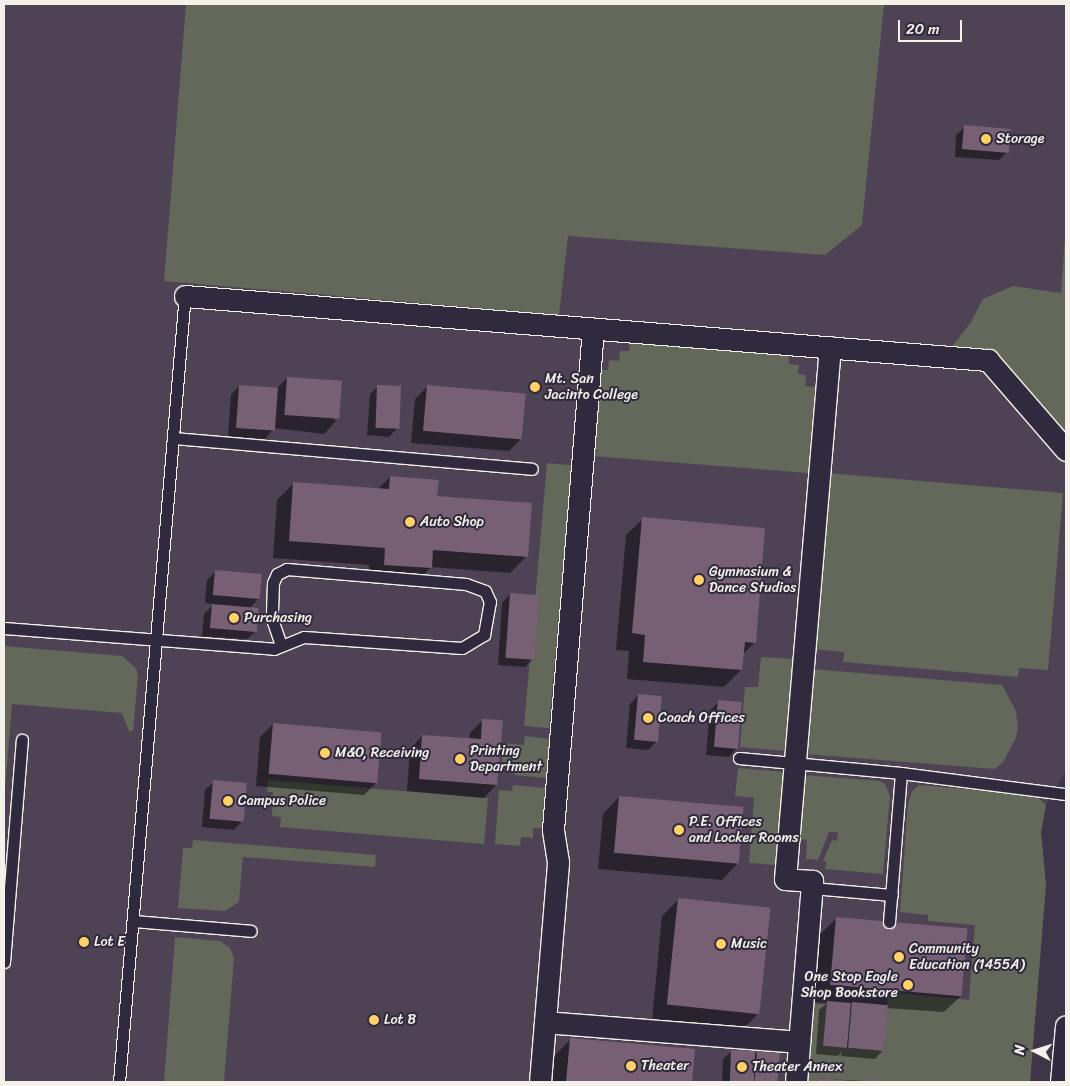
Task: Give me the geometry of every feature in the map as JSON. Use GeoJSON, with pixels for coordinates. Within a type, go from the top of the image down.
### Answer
{"type":"FeatureCollection","features":[{"type":"Feature","properties":{"kind":"street"},"geometry":{"type":"LineString","coordinates":[[185,291],[593,329],[988,360],[1066,450]]}},
{"type":"Feature","properties":{"kind":"street"},"geometry":{"type":"LineString","coordinates":[[540,1082],[558,862],[553,828],[593,329]]}},
{"type":"Feature","properties":{"kind":"street"},"geometry":{"type":"LineString","coordinates":[[796,1082],[812,881],[785,879],[830,347]]}},
{"type":"Feature","properties":{"kind":"street"},"geometry":{"type":"LineString","coordinates":[[545,1022],[800,1042]]}},
{"type":"Feature","properties":{"kind":"street"},"geometry":{"type":"LineString","coordinates":[[1061,1082],[1066,1026]]}},
{"type":"Feature","properties":{"kind":"lane"},"geometry":{"type":"LineString","coordinates":[[119,1082],[185,291]]}},
{"type":"Feature","properties":{"kind":"lane"},"geometry":{"type":"LineString","coordinates":[[172,438],[532,468]]}},
{"type":"Feature","properties":{"kind":"lane"},"geometry":{"type":"LineString","coordinates":[[4,628],[274,649],[304,637],[462,648],[484,635],[490,602],[485,591],[466,584],[287,569],[277,574],[273,583],[272,620],[280,645]]}},
{"type":"Feature","properties":{"kind":"lane"},"geometry":{"type":"LineString","coordinates":[[4,962],[22,740]]}},
{"type":"Feature","properties":{"kind":"lane"},"geometry":{"type":"LineString","coordinates":[[739,758],[901,773],[1066,794]]}},
{"type":"Feature","properties":{"kind":"lane"},"geometry":{"type":"LineString","coordinates":[[890,922],[901,773]]}},
{"type":"Feature","properties":{"kind":"lane"},"geometry":{"type":"LineString","coordinates":[[812,888],[892,895]]}},
{"type":"Feature","properties":{"kind":"lane"},"geometry":{"type":"LineString","coordinates":[[133,921],[251,931]]}},
{"type":"Feature","properties":{"kind":"shaded area","name":"Mt. San Jacinto College"},"geometry":{"type":"Polygon","coordinates":[[[4,4],[1066,4],[1066,771],[1046,805],[1041,832],[1046,885],[1030,1082],[4,1082],[4,4]]]}},
{"type":"Feature","properties":{"kind":"green space"},"geometry":{"type":"Polygon","coordinates":[[[186,4],[884,4],[862,225],[825,255],[568,236],[559,315],[164,281],[186,4]]]}},
{"type":"Feature","properties":{"kind":"green space"},"geometry":{"type":"Polygon","coordinates":[[[1066,222],[1066,434],[997,352],[951,348],[971,322],[983,299],[1013,286],[1061,293],[1066,222]]]}},
{"type":"Feature","properties":{"kind":"green space"},"geometry":{"type":"Polygon","coordinates":[[[630,342],[789,354],[789,364],[799,365],[798,374],[806,375],[805,386],[815,387],[808,473],[592,456],[599,370],[608,370],[609,360],[619,361],[620,351],[629,351],[630,342]]]}},
{"type":"Feature","properties":{"kind":"green space"},"geometry":{"type":"Polygon","coordinates":[[[547,463],[572,465],[549,728],[524,726],[547,463]]]}},
{"type":"Feature","properties":{"kind":"green space"},"geometry":{"type":"Polygon","coordinates":[[[828,473],[1063,493],[1048,670],[1019,668],[1018,677],[843,662],[844,652],[813,649],[828,473]]]}},
{"type":"Feature","properties":{"kind":"green space"},"geometry":{"type":"Polygon","coordinates":[[[4,646],[122,656],[136,668],[138,676],[133,731],[129,731],[122,713],[12,704],[4,802],[4,646]]]}},
{"type":"Feature","properties":{"kind":"green space"},"geometry":{"type":"Polygon","coordinates":[[[761,657],[793,659],[785,751],[740,747],[745,687],[758,687],[761,657]]]}},
{"type":"Feature","properties":{"kind":"green space"},"geometry":{"type":"Polygon","coordinates":[[[812,669],[1002,685],[1016,711],[1018,729],[1015,740],[1003,762],[995,769],[805,754],[812,669]]]}},
{"type":"Feature","properties":{"kind":"green space"},"geometry":{"type":"Polygon","coordinates":[[[525,736],[550,739],[546,778],[514,775],[514,770],[501,769],[503,743],[524,745],[525,736]]]}},
{"type":"Feature","properties":{"kind":"green space"},"geometry":{"type":"Polygon","coordinates":[[[738,768],[784,772],[776,865],[749,863],[754,798],[735,796],[738,768]]]}},
{"type":"Feature","properties":{"kind":"green space"},"geometry":{"type":"Polygon","coordinates":[[[803,775],[880,781],[885,784],[890,796],[883,874],[825,869],[826,861],[823,861],[832,840],[837,841],[838,832],[829,832],[818,860],[806,859],[807,840],[798,839],[803,775]]]}},
{"type":"Feature","properties":{"kind":"green space"},"geometry":{"type":"Polygon","coordinates":[[[268,780],[488,798],[484,844],[280,827],[281,817],[272,816],[273,792],[267,792],[268,780]]]}},
{"type":"Feature","properties":{"kind":"green space"},"geometry":{"type":"Polygon","coordinates":[[[513,785],[545,788],[542,828],[533,828],[533,838],[521,837],[520,846],[495,844],[499,790],[512,791],[513,785]]]}},
{"type":"Feature","properties":{"kind":"green space"},"geometry":{"type":"Polygon","coordinates":[[[919,785],[1036,795],[1046,805],[1041,832],[1046,885],[1030,1082],[865,1082],[818,1078],[817,1082],[807,1082],[814,1004],[827,1004],[824,1046],[884,1051],[888,992],[969,1000],[975,925],[928,921],[928,915],[900,912],[908,804],[912,791],[919,785]]]}},
{"type":"Feature","properties":{"kind":"green space"},"geometry":{"type":"Polygon","coordinates":[[[193,840],[376,855],[375,867],[243,857],[239,902],[225,911],[178,908],[183,848],[192,848],[193,840]]]}},
{"type":"Feature","properties":{"kind":"green space"},"geometry":{"type":"Polygon","coordinates":[[[175,937],[220,941],[230,948],[234,958],[224,1082],[164,1082],[175,937]]]}},
{"type":"Feature","properties":{"kind":"building","name":"Storage"},"geometry":{"type":"Polygon","coordinates":[[[964,125],[1011,129],[1009,153],[962,149],[964,125]]]}},
{"type":"Feature","properties":{"kind":"building"},"geometry":{"type":"Polygon","coordinates":[[[287,377],[342,381],[339,419],[284,415],[287,377]]]}},
{"type":"Feature","properties":{"kind":"building"},"geometry":{"type":"Polygon","coordinates":[[[239,385],[278,388],[275,431],[236,428],[239,385]]]}},
{"type":"Feature","properties":{"kind":"building"},"geometry":{"type":"Polygon","coordinates":[[[377,385],[401,386],[399,429],[375,428],[377,385]]]}},
{"type":"Feature","properties":{"kind":"building"},"geometry":{"type":"Polygon","coordinates":[[[427,385],[526,394],[522,439],[423,431],[427,385]]]}},
{"type":"Feature","properties":{"kind":"building","name":"Auto Shop"},"geometry":{"type":"Polygon","coordinates":[[[390,476],[439,480],[437,496],[532,503],[528,557],[433,550],[432,568],[384,565],[385,548],[289,541],[293,482],[389,489],[390,476]]]}},
{"type":"Feature","properties":{"kind":"building","name":"Gymnasium & Dance Studios"},"geometry":{"type":"Polygon","coordinates":[[[642,517],[765,528],[756,643],[745,642],[742,670],[643,662],[645,635],[632,633],[642,517]]]}},
{"type":"Feature","properties":{"kind":"building"},"geometry":{"type":"Polygon","coordinates":[[[215,570],[262,574],[260,599],[213,595],[215,570]]]}},
{"type":"Feature","properties":{"kind":"building"},"geometry":{"type":"Polygon","coordinates":[[[510,593],[539,595],[534,660],[505,658],[510,593]]]}},
{"type":"Feature","properties":{"kind":"building","name":"Purchasing"},"geometry":{"type":"Polygon","coordinates":[[[212,604],[259,608],[257,632],[210,628],[212,604]]]}},
{"type":"Feature","properties":{"kind":"building","name":"Coach Offices"},"geometry":{"type":"Polygon","coordinates":[[[638,694],[662,696],[658,742],[634,740],[638,694]]]}},
{"type":"Feature","properties":{"kind":"building"},"geometry":{"type":"Polygon","coordinates":[[[718,700],[742,702],[738,749],[714,747],[718,700]]]}},
{"type":"Feature","properties":{"kind":"building","name":"Printing Department"},"geometry":{"type":"Polygon","coordinates":[[[482,719],[503,720],[497,785],[419,779],[422,735],[481,739],[482,719]]]}},
{"type":"Feature","properties":{"kind":"building","name":"M&O, Receiving"},"geometry":{"type":"Polygon","coordinates":[[[273,723],[382,732],[377,783],[269,774],[273,723]]]}},
{"type":"Feature","properties":{"kind":"building","name":"Campus Police"},"geometry":{"type":"Polygon","coordinates":[[[213,780],[247,783],[243,822],[210,819],[213,780]]]}},
{"type":"Feature","properties":{"kind":"building","name":"P.E. Offices and Locker Rooms"},"geometry":{"type":"Polygon","coordinates":[[[619,796],[744,807],[739,864],[614,853],[619,796]]]}},
{"type":"Feature","properties":{"kind":"building","name":"Music"},"geometry":{"type":"Polygon","coordinates":[[[678,898],[770,908],[759,1014],[667,1004],[678,898]]]}},
{"type":"Feature","properties":{"kind":"building","name":"Community Education (1455A)"},"geometry":{"type":"Polygon","coordinates":[[[836,917],[967,929],[962,996],[830,985],[836,917]]]}},
{"type":"Feature","properties":{"kind":"building"},"geometry":{"type":"Polygon","coordinates":[[[827,1001],[851,1003],[847,1048],[823,1046],[827,1001]]]}},
{"type":"Feature","properties":{"kind":"building"},"geometry":{"type":"Polygon","coordinates":[[[852,1002],[888,1005],[884,1051],[848,1048],[852,1002]]]}},
{"type":"Feature","properties":{"kind":"building","name":"Theater"},"geometry":{"type":"Polygon","coordinates":[[[570,1038],[695,1049],[692,1082],[566,1082],[570,1038]]]}},
{"type":"Feature","properties":{"kind":"building","name":"Theater Annex"},"geometry":{"type":"Polygon","coordinates":[[[731,1050],[755,1051],[754,1082],[730,1082],[731,1050]]]}},
{"type":"Feature","properties":{"kind":"building"},"geometry":{"type":"Polygon","coordinates":[[[757,1051],[780,1053],[777,1082],[754,1082],[757,1051]]]}},
{"type":"Feature","properties":{"kind":"building"},"geometry":{"type":"Polygon","coordinates":[[[817,1078],[854,1081],[854,1082],[817,1082],[817,1078]]]}},
{"type":"Feature","properties":{"kind":"building"},"geometry":{"type":"Polygon","coordinates":[[[865,1079],[880,1081],[880,1082],[865,1082],[865,1079]]]}},
{"type":"Feature","properties":{"kind":"place","name":"Storage"},"geometry":{"type":"Point","coordinates":[986,139]}},
{"type":"Feature","properties":{"kind":"place","name":"Mt. San Jacinto College"},"geometry":{"type":"Point","coordinates":[535,387]}},
{"type":"Feature","properties":{"kind":"place","name":"Auto Shop"},"geometry":{"type":"Point","coordinates":[410,522]}},
{"type":"Feature","properties":{"kind":"place","name":"Gymnasium & Dance Studios"},"geometry":{"type":"Point","coordinates":[699,580]}},
{"type":"Feature","properties":{"kind":"place","name":"Purchasing"},"geometry":{"type":"Point","coordinates":[234,618]}},
{"type":"Feature","properties":{"kind":"place","name":"Coach Offices"},"geometry":{"type":"Point","coordinates":[648,718]}},
{"type":"Feature","properties":{"kind":"place","name":"M&O, Receiving"},"geometry":{"type":"Point","coordinates":[325,753]}},
{"type":"Feature","properties":{"kind":"place","name":"Printing Department"},"geometry":{"type":"Point","coordinates":[460,759]}},
{"type":"Feature","properties":{"kind":"place","name":"Campus Police"},"geometry":{"type":"Point","coordinates":[228,801]}},
{"type":"Feature","properties":{"kind":"place","name":"P.E. Offices and Locker Rooms"},"geometry":{"type":"Point","coordinates":[679,830]}},
{"type":"Feature","properties":{"kind":"place","name":"Lot E"},"geometry":{"type":"Point","coordinates":[84,942]}},
{"type":"Feature","properties":{"kind":"place","name":"Music"},"geometry":{"type":"Point","coordinates":[721,944]}},
{"type":"Feature","properties":{"kind":"place","name":"Community Education (1455A)"},"geometry":{"type":"Point","coordinates":[899,957]}},
{"type":"Feature","properties":{"kind":"place","name":"One Stop Eagle Shop Bookstore"},"geometry":{"type":"Point","coordinates":[908,985]}},
{"type":"Feature","properties":{"kind":"place","name":"Lot B"},"geometry":{"type":"Point","coordinates":[374,1020]}},
{"type":"Feature","properties":{"kind":"place","name":"Theater"},"geometry":{"type":"Point","coordinates":[631,1066]}},
{"type":"Feature","properties":{"kind":"place","name":"Theater Annex"},"geometry":{"type":"Point","coordinates":[742,1067]}}]}
